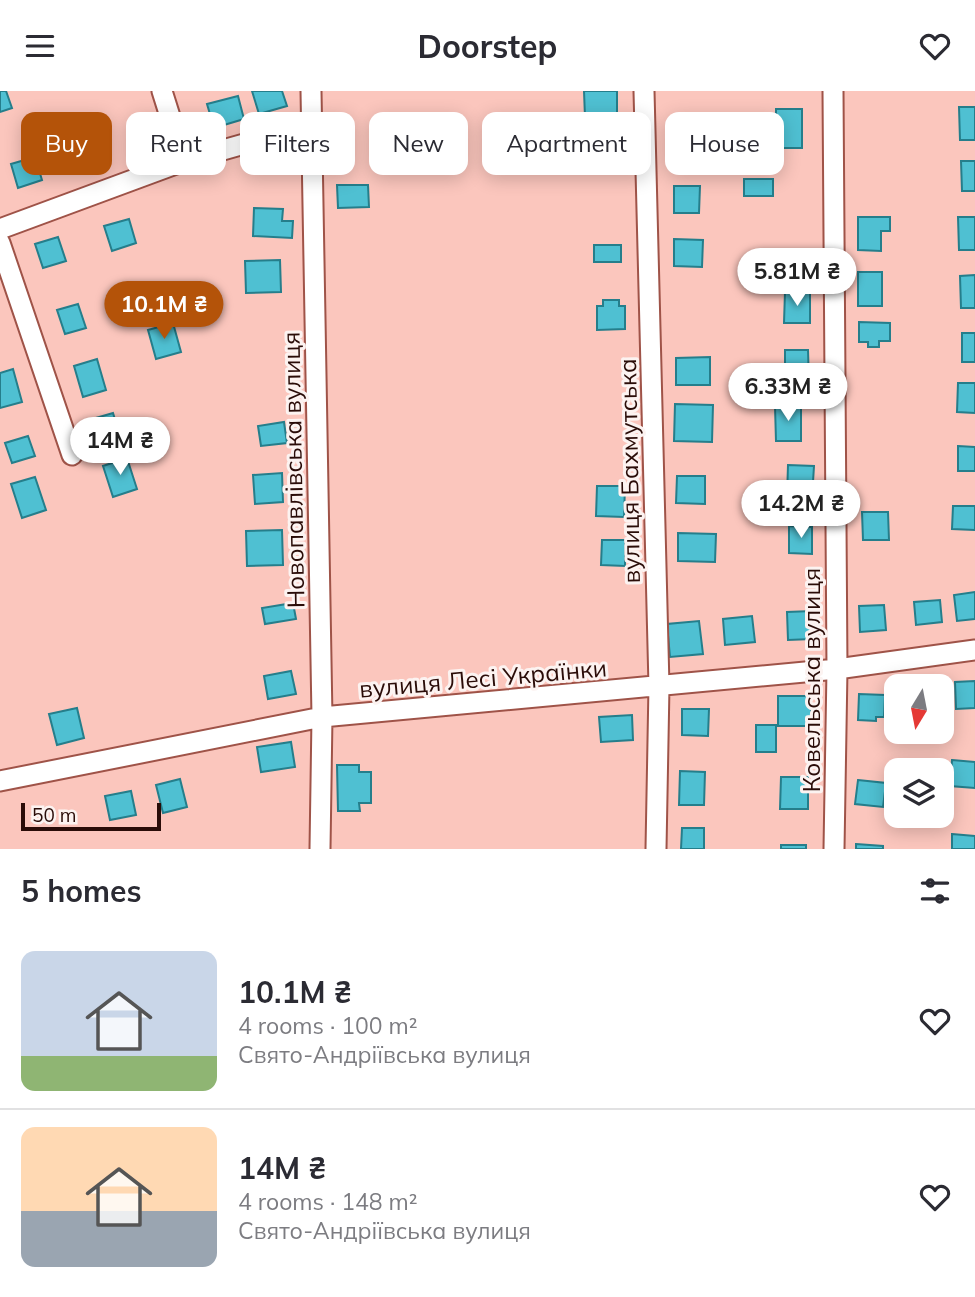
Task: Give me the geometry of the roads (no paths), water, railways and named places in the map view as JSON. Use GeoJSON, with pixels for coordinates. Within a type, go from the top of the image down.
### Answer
{"type":"FeatureCollection","features":[{"type":"Feature","properties":{"kind":"street"},"geometry":{"type":"LineString","coordinates":[[162,91],[169,112]]}},
{"type":"Feature","properties":{"kind":"street","name":"Новопавлівська вулиця"},"geometry":{"type":"LineString","coordinates":[[311,91],[311,112]]}},
{"type":"Feature","properties":{"kind":"street","name":"вулиця Бахмутська"},"geometry":{"type":"LineString","coordinates":[[644,91],[659,687],[656,849]]}},
{"type":"Feature","properties":{"kind":"street","name":"Ковельська вулиця"},"geometry":{"type":"LineString","coordinates":[[833,91],[837,669],[834,849]]}},
{"type":"Feature","properties":{"kind":"street"},"geometry":{"type":"LineString","coordinates":[[0,229],[146,175]]}},
{"type":"Feature","properties":{"kind":"street","name":"Новопавлівська вулиця"},"geometry":{"type":"LineString","coordinates":[[312,175],[322,717],[320,849]]}},
{"type":"Feature","properties":{"kind":"street"},"geometry":{"type":"LineString","coordinates":[[0,243],[72,455]]}},
{"type":"Feature","properties":{"kind":"street","name":"вулиця Лесі Українки"},"geometry":{"type":"LineString","coordinates":[[0,781],[322,717],[837,669],[975,650]]}}]}
